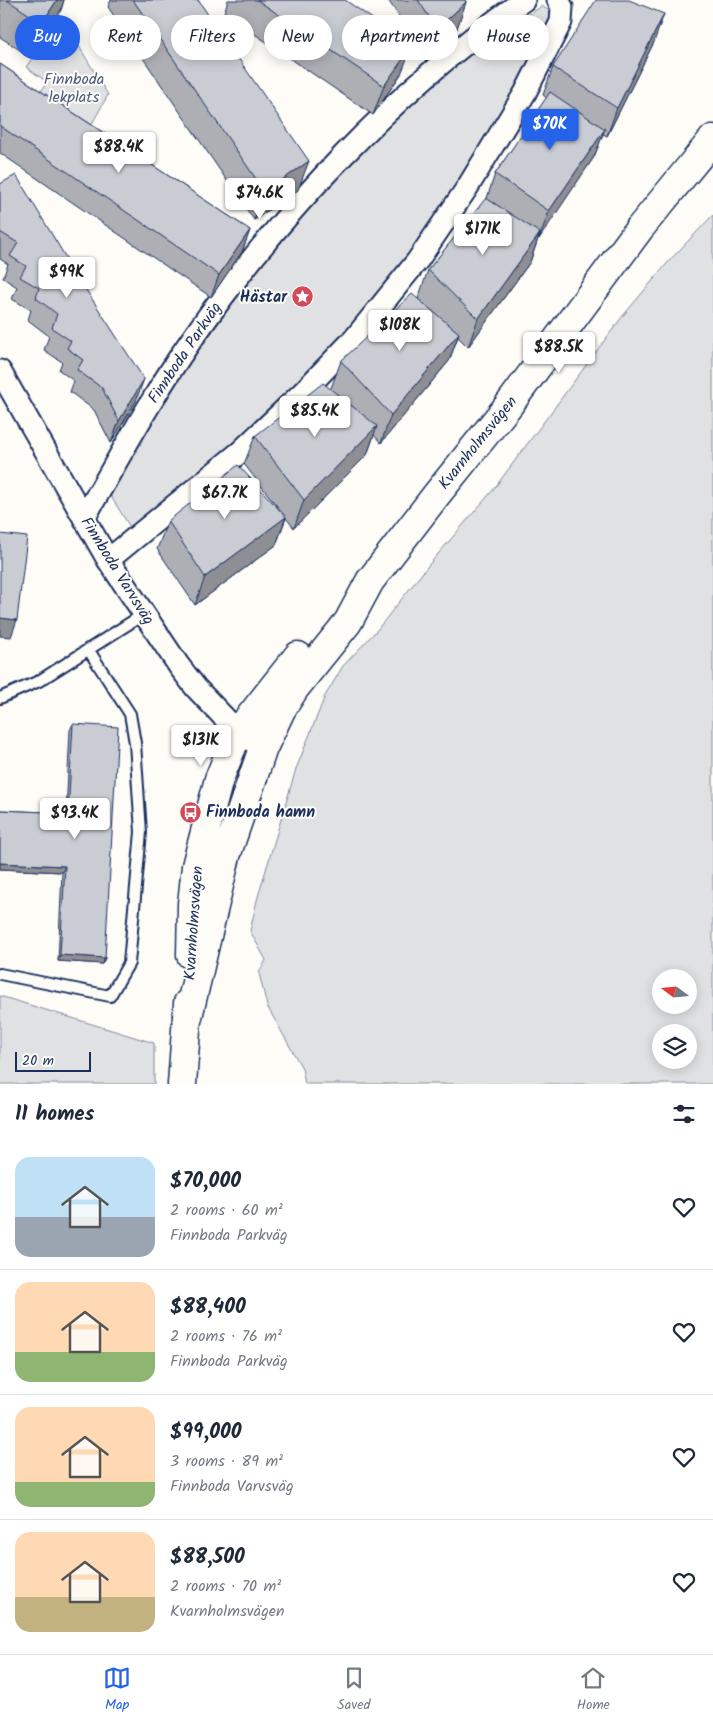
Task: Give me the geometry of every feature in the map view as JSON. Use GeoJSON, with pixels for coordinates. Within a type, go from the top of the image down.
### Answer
{"type":"FeatureCollection","features":[{"type":"Feature","properties":{"kind":"street","name":"Finnboda Parkväg"},"geometry":{"type":"LineString","coordinates":[[84,518],[191,340],[260,248],[314,187],[426,77],[524,0]]}},
{"type":"Feature","properties":{"kind":"street"},"geometry":{"type":"LineString","coordinates":[[108,560],[240,452],[304,392],[354,338],[412,267],[467,188],[525,93],[561,22],[562,7],[558,0]]}},
{"type":"Feature","properties":{"kind":"street","name":"Kvarnholmsvägen"},"geometry":{"type":"LineString","coordinates":[[187,1021],[226,856],[263,748],[286,702],[348,622],[370,581],[508,406],[640,228],[713,139]]}},
{"type":"Feature","properties":{"kind":"street","name":"Finnboda Varvsväg"},"geometry":{"type":"LineString","coordinates":[[0,371],[108,560],[144,614],[196,688],[238,732],[263,748]]}},
{"type":"Feature","properties":{"kind":"street","name":"Kvarnholmsvägen"},"geometry":{"type":"LineString","coordinates":[[182,1084],[192,938],[192,904],[196,866],[219,780],[238,732],[338,610],[370,581]]}},
{"type":"Feature","properties":{"kind":"lane"},"geometry":{"type":"LineString","coordinates":[[0,698],[39,681],[144,614]]}},
{"type":"Feature","properties":{"kind":"lane"},"geometry":{"type":"LineString","coordinates":[[0,974],[110,996],[129,963],[141,832],[135,743],[130,714],[88,649]]}},
{"type":"Feature","properties":{"kind":"green space"},"geometry":{"type":"Polygon","coordinates":[[[542,6],[556,16],[549,31],[549,15],[528,15],[542,6]]]}},
{"type":"Feature","properties":{"kind":"green space","name":"Finnboda lekplats"},"geometry":{"type":"Polygon","coordinates":[[[80,48],[108,95],[89,129],[39,95],[47,82],[26,67],[31,60],[80,60],[80,48]]]}},
{"type":"Feature","properties":{"kind":"green space"},"geometry":{"type":"Polygon","coordinates":[[[468,56],[468,60],[535,60],[525,82],[451,200],[362,318],[284,401],[212,464],[130,527],[110,495],[166,401],[201,347],[259,269],[290,232],[355,160],[424,93],[468,56]]]}},
{"type":"Feature","properties":{"kind":"green space"},"geometry":{"type":"Polygon","coordinates":[[[713,215],[713,1084],[305,1084],[302,1068],[267,1006],[259,973],[266,960],[250,931],[257,900],[296,769],[325,696],[343,666],[377,630],[427,567],[493,490],[622,317],[670,260],[713,215]]]}},
{"type":"Feature","properties":{"kind":"green space"},"geometry":{"type":"Polygon","coordinates":[[[0,996],[154,1043],[154,1084],[0,1084],[0,996]]]}},
{"type":"Feature","properties":{"kind":"building"},"geometry":{"type":"Polygon","coordinates":[[[7,0],[57,0],[47,15],[30,15],[7,0]]]}},
{"type":"Feature","properties":{"kind":"building"},"geometry":{"type":"Polygon","coordinates":[[[133,0],[198,0],[208,15],[171,15],[171,55],[161,41],[161,15],[143,15],[133,0]]]}},
{"type":"Feature","properties":{"kind":"building"},"geometry":{"type":"Polygon","coordinates":[[[257,0],[345,0],[367,15],[342,15],[342,58],[332,51],[332,15],[279,15],[257,0]]]}},
{"type":"Feature","properties":{"kind":"building"},"geometry":{"type":"Polygon","coordinates":[[[418,0],[465,0],[466,2],[452,15],[428,15],[418,0]]]}},
{"type":"Feature","properties":{"kind":"building"},"geometry":{"type":"Polygon","coordinates":[[[596,0],[629,0],[664,14],[617,108],[553,67],[596,0]]]}},
{"type":"Feature","properties":{"kind":"building"},"geometry":{"type":"Polygon","coordinates":[[[174,60],[239,60],[309,161],[265,192],[174,60]]]}},
{"type":"Feature","properties":{"kind":"building"},"geometry":{"type":"Polygon","coordinates":[[[346,60],[402,60],[384,86],[346,60]]]}},
{"type":"Feature","properties":{"kind":"building"},"geometry":{"type":"Polygon","coordinates":[[[0,64],[250,230],[219,275],[0,126],[0,64]]]}},
{"type":"Feature","properties":{"kind":"building"},"geometry":{"type":"Polygon","coordinates":[[[550,92],[605,129],[549,211],[495,174],[550,92]]]}},
{"type":"Feature","properties":{"kind":"building"},"geometry":{"type":"Polygon","coordinates":[[[16,175],[77,276],[144,379],[119,421],[102,388],[77,370],[83,360],[67,348],[71,341],[52,328],[57,314],[36,298],[39,288],[20,277],[26,266],[10,256],[18,243],[0,232],[0,184],[16,175]]]}},
{"type":"Feature","properties":{"kind":"building"},"geometry":{"type":"Polygon","coordinates":[[[486,198],[540,233],[478,319],[428,270],[486,198]]]}},
{"type":"Feature","properties":{"kind":"building"},"geometry":{"type":"Polygon","coordinates":[[[412,294],[459,333],[391,415],[341,361],[412,294]]]}},
{"type":"Feature","properties":{"kind":"building"},"geometry":{"type":"Polygon","coordinates":[[[323,383],[377,426],[304,500],[255,436],[323,383]]]}},
{"type":"Feature","properties":{"kind":"building"},"geometry":{"type":"Polygon","coordinates":[[[238,465],[286,517],[205,577],[168,521],[238,465]]]}},
{"type":"Feature","properties":{"kind":"building"},"geometry":{"type":"Polygon","coordinates":[[[0,534],[27,537],[17,620],[0,618],[0,534]]]}},
{"type":"Feature","properties":{"kind":"building"},"geometry":{"type":"Polygon","coordinates":[[[73,724],[118,727],[105,958],[60,955],[65,866],[0,863],[0,810],[68,813],[73,724]]]}},
{"type":"Feature","properties":{"kind":"place","name":"Hästar"},"geometry":{"type":"Point","coordinates":[303,297]}},
{"type":"Feature","properties":{"kind":"place","name":"Finnboda hamn"},"geometry":{"type":"Point","coordinates":[190,812]}}]}
